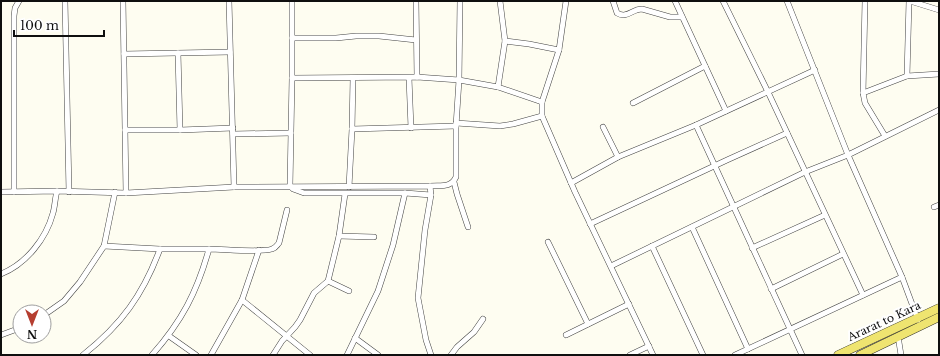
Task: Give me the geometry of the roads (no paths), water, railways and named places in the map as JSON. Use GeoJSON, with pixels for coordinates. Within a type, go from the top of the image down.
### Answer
{"type":"FeatureCollection","features":[{"type":"Feature","properties":{"kind":"main road","name":"Ararat to Kara"},"geometry":{"type":"LineString","coordinates":[[838,355],[939,308]]}},
{"type":"Feature","properties":{"kind":"main road","name":"Ararat to Kara"},"geometry":{"type":"LineString","coordinates":[[860,355],[939,317]]}},
{"type":"Feature","properties":{"kind":"street"},"geometry":{"type":"LineString","coordinates":[[14,192],[14,16],[15,8],[20,1]]}},
{"type":"Feature","properties":{"kind":"street"},"geometry":{"type":"LineString","coordinates":[[65,1],[69,192]]}},
{"type":"Feature","properties":{"kind":"street"},"geometry":{"type":"LineString","coordinates":[[123,1],[126,192]]}},
{"type":"Feature","properties":{"kind":"street"},"geometry":{"type":"LineString","coordinates":[[229,1],[234,187]]}},
{"type":"Feature","properties":{"kind":"street"},"geometry":{"type":"LineString","coordinates":[[292,1],[290,186],[293,190],[304,193],[405,193],[431,195]]}},
{"type":"Feature","properties":{"kind":"street"},"geometry":{"type":"LineString","coordinates":[[416,1],[416,78]]}},
{"type":"Feature","properties":{"kind":"street"},"geometry":{"type":"LineString","coordinates":[[460,1],[456,177],[454,182],[456,194],[468,227]]}},
{"type":"Feature","properties":{"kind":"street"},"geometry":{"type":"LineString","coordinates":[[498,87],[505,41],[500,1]]}},
{"type":"Feature","properties":{"kind":"street"},"geometry":{"type":"LineString","coordinates":[[566,1],[559,50],[542,102],[542,116],[590,224],[654,355]]}},
{"type":"Feature","properties":{"kind":"street"},"geometry":{"type":"LineString","coordinates":[[613,1],[617,13],[623,16],[628,15],[638,9],[642,9],[664,16],[682,17]]}},
{"type":"Feature","properties":{"kind":"street"},"geometry":{"type":"LineString","coordinates":[[675,1],[726,111]]}},
{"type":"Feature","properties":{"kind":"street"},"geometry":{"type":"LineString","coordinates":[[723,1],[768,92],[863,295]]}},
{"type":"Feature","properties":{"kind":"street"},"geometry":{"type":"LineString","coordinates":[[787,1],[848,155],[902,277],[920,326]]}},
{"type":"Feature","properties":{"kind":"street"},"geometry":{"type":"LineString","coordinates":[[865,1],[863,93],[865,102],[885,136]]}},
{"type":"Feature","properties":{"kind":"street"},"geometry":{"type":"LineString","coordinates":[[908,76],[909,1],[939,10]]}},
{"type":"Feature","properties":{"kind":"street"},"geometry":{"type":"LineString","coordinates":[[292,38],[379,36],[416,40]]}},
{"type":"Feature","properties":{"kind":"street"},"geometry":{"type":"LineString","coordinates":[[505,41],[559,50]]}},
{"type":"Feature","properties":{"kind":"street"},"geometry":{"type":"LineString","coordinates":[[178,52],[180,130]]}},
{"type":"Feature","properties":{"kind":"street"},"geometry":{"type":"LineString","coordinates":[[124,54],[230,52]]}},
{"type":"Feature","properties":{"kind":"street"},"geometry":{"type":"LineString","coordinates":[[633,103],[705,66]]}},
{"type":"Feature","properties":{"kind":"street"},"geometry":{"type":"LineString","coordinates":[[571,183],[618,157],[696,125],[815,70]]}},
{"type":"Feature","properties":{"kind":"street"},"geometry":{"type":"LineString","coordinates":[[863,93],[908,76],[939,74]]}},
{"type":"Feature","properties":{"kind":"street"},"geometry":{"type":"LineString","coordinates":[[292,78],[416,78],[459,80],[498,87],[542,102]]}},
{"type":"Feature","properties":{"kind":"street"},"geometry":{"type":"LineString","coordinates":[[349,187],[353,78]]}},
{"type":"Feature","properties":{"kind":"street"},"geometry":{"type":"LineString","coordinates":[[408,78],[411,128]]}},
{"type":"Feature","properties":{"kind":"street"},"geometry":{"type":"LineString","coordinates":[[611,266],[805,172],[848,155],[939,110]]}},
{"type":"Feature","properties":{"kind":"street"},"geometry":{"type":"LineString","coordinates":[[352,129],[411,128],[456,125],[500,126],[542,116]]}},
{"type":"Feature","properties":{"kind":"street"},"geometry":{"type":"LineString","coordinates":[[696,125],[802,355]]}},
{"type":"Feature","properties":{"kind":"street"},"geometry":{"type":"LineString","coordinates":[[602,127],[618,157]]}},
{"type":"Feature","properties":{"kind":"street"},"geometry":{"type":"LineString","coordinates":[[125,130],[291,133]]}},
{"type":"Feature","properties":{"kind":"street"},"geometry":{"type":"LineString","coordinates":[[590,224],[787,133]]}},
{"type":"Feature","properties":{"kind":"street"},"geometry":{"type":"LineString","coordinates":[[1,192],[126,192],[290,186],[430,186],[450,185],[454,182]]}},
{"type":"Feature","properties":{"kind":"street"},"geometry":{"type":"LineString","coordinates":[[430,186],[431,195],[425,230],[418,298],[426,340],[431,355]]}},
{"type":"Feature","properties":{"kind":"street"},"geometry":{"type":"LineString","coordinates":[[1,274],[23,262],[36,246],[53,214],[57,191]]}},
{"type":"Feature","properties":{"kind":"street"},"geometry":{"type":"LineString","coordinates":[[52,309],[64,301],[80,282],[104,246],[115,192]]}},
{"type":"Feature","properties":{"kind":"street"},"geometry":{"type":"LineString","coordinates":[[347,355],[378,291],[393,245],[405,193]]}},
{"type":"Feature","properties":{"kind":"street"},"geometry":{"type":"LineString","coordinates":[[273,355],[282,341],[300,320],[314,293],[328,281],[339,236],[345,194]]}},
{"type":"Feature","properties":{"kind":"street"},"geometry":{"type":"LineString","coordinates":[[104,246],[160,249],[272,249],[279,243],[287,210]]}},
{"type":"Feature","properties":{"kind":"street"},"geometry":{"type":"LineString","coordinates":[[752,248],[825,216]]}},
{"type":"Feature","properties":{"kind":"street"},"geometry":{"type":"LineString","coordinates":[[692,226],[748,349]]}},
{"type":"Feature","properties":{"kind":"street"},"geometry":{"type":"LineString","coordinates":[[339,236],[374,237]]}},
{"type":"Feature","properties":{"kind":"street"},"geometry":{"type":"LineString","coordinates":[[548,242],[588,324]]}},
{"type":"Feature","properties":{"kind":"street"},"geometry":{"type":"LineString","coordinates":[[652,246],[703,355]]}},
{"type":"Feature","properties":{"kind":"street"},"geometry":{"type":"LineString","coordinates":[[83,355],[124,317],[146,283],[160,249]]}},
{"type":"Feature","properties":{"kind":"street"},"geometry":{"type":"LineString","coordinates":[[152,355],[169,336],[196,290],[209,249]]}},
{"type":"Feature","properties":{"kind":"street"},"geometry":{"type":"LineString","coordinates":[[211,355],[242,300],[259,250]]}},
{"type":"Feature","properties":{"kind":"street"},"geometry":{"type":"LineString","coordinates":[[771,289],[843,254]]}},
{"type":"Feature","properties":{"kind":"street"},"geometry":{"type":"LineString","coordinates":[[735,355],[902,277]]}},
{"type":"Feature","properties":{"kind":"street"},"geometry":{"type":"LineString","coordinates":[[328,281],[349,291]]}},
{"type":"Feature","properties":{"kind":"street"},"geometry":{"type":"LineString","coordinates":[[242,300],[310,355]]}},
{"type":"Feature","properties":{"kind":"street"},"geometry":{"type":"LineString","coordinates":[[566,335],[629,304]]}},
{"type":"Feature","properties":{"kind":"street"},"geometry":{"type":"LineString","coordinates":[[451,355],[457,347],[474,332],[483,319]]}},
{"type":"Feature","properties":{"kind":"street"},"geometry":{"type":"LineString","coordinates":[[1,334],[12,331]]}},
{"type":"Feature","properties":{"kind":"street"},"geometry":{"type":"LineString","coordinates":[[169,336],[196,355]]}},
{"type":"Feature","properties":{"kind":"street"},"geometry":{"type":"LineString","coordinates":[[898,336],[901,355]]}},
{"type":"Feature","properties":{"kind":"street"},"geometry":{"type":"LineString","coordinates":[[355,338],[378,355]]}},
{"type":"Feature","properties":{"kind":"street"},"geometry":{"type":"LineString","coordinates":[[630,355],[649,346]]}}]}
